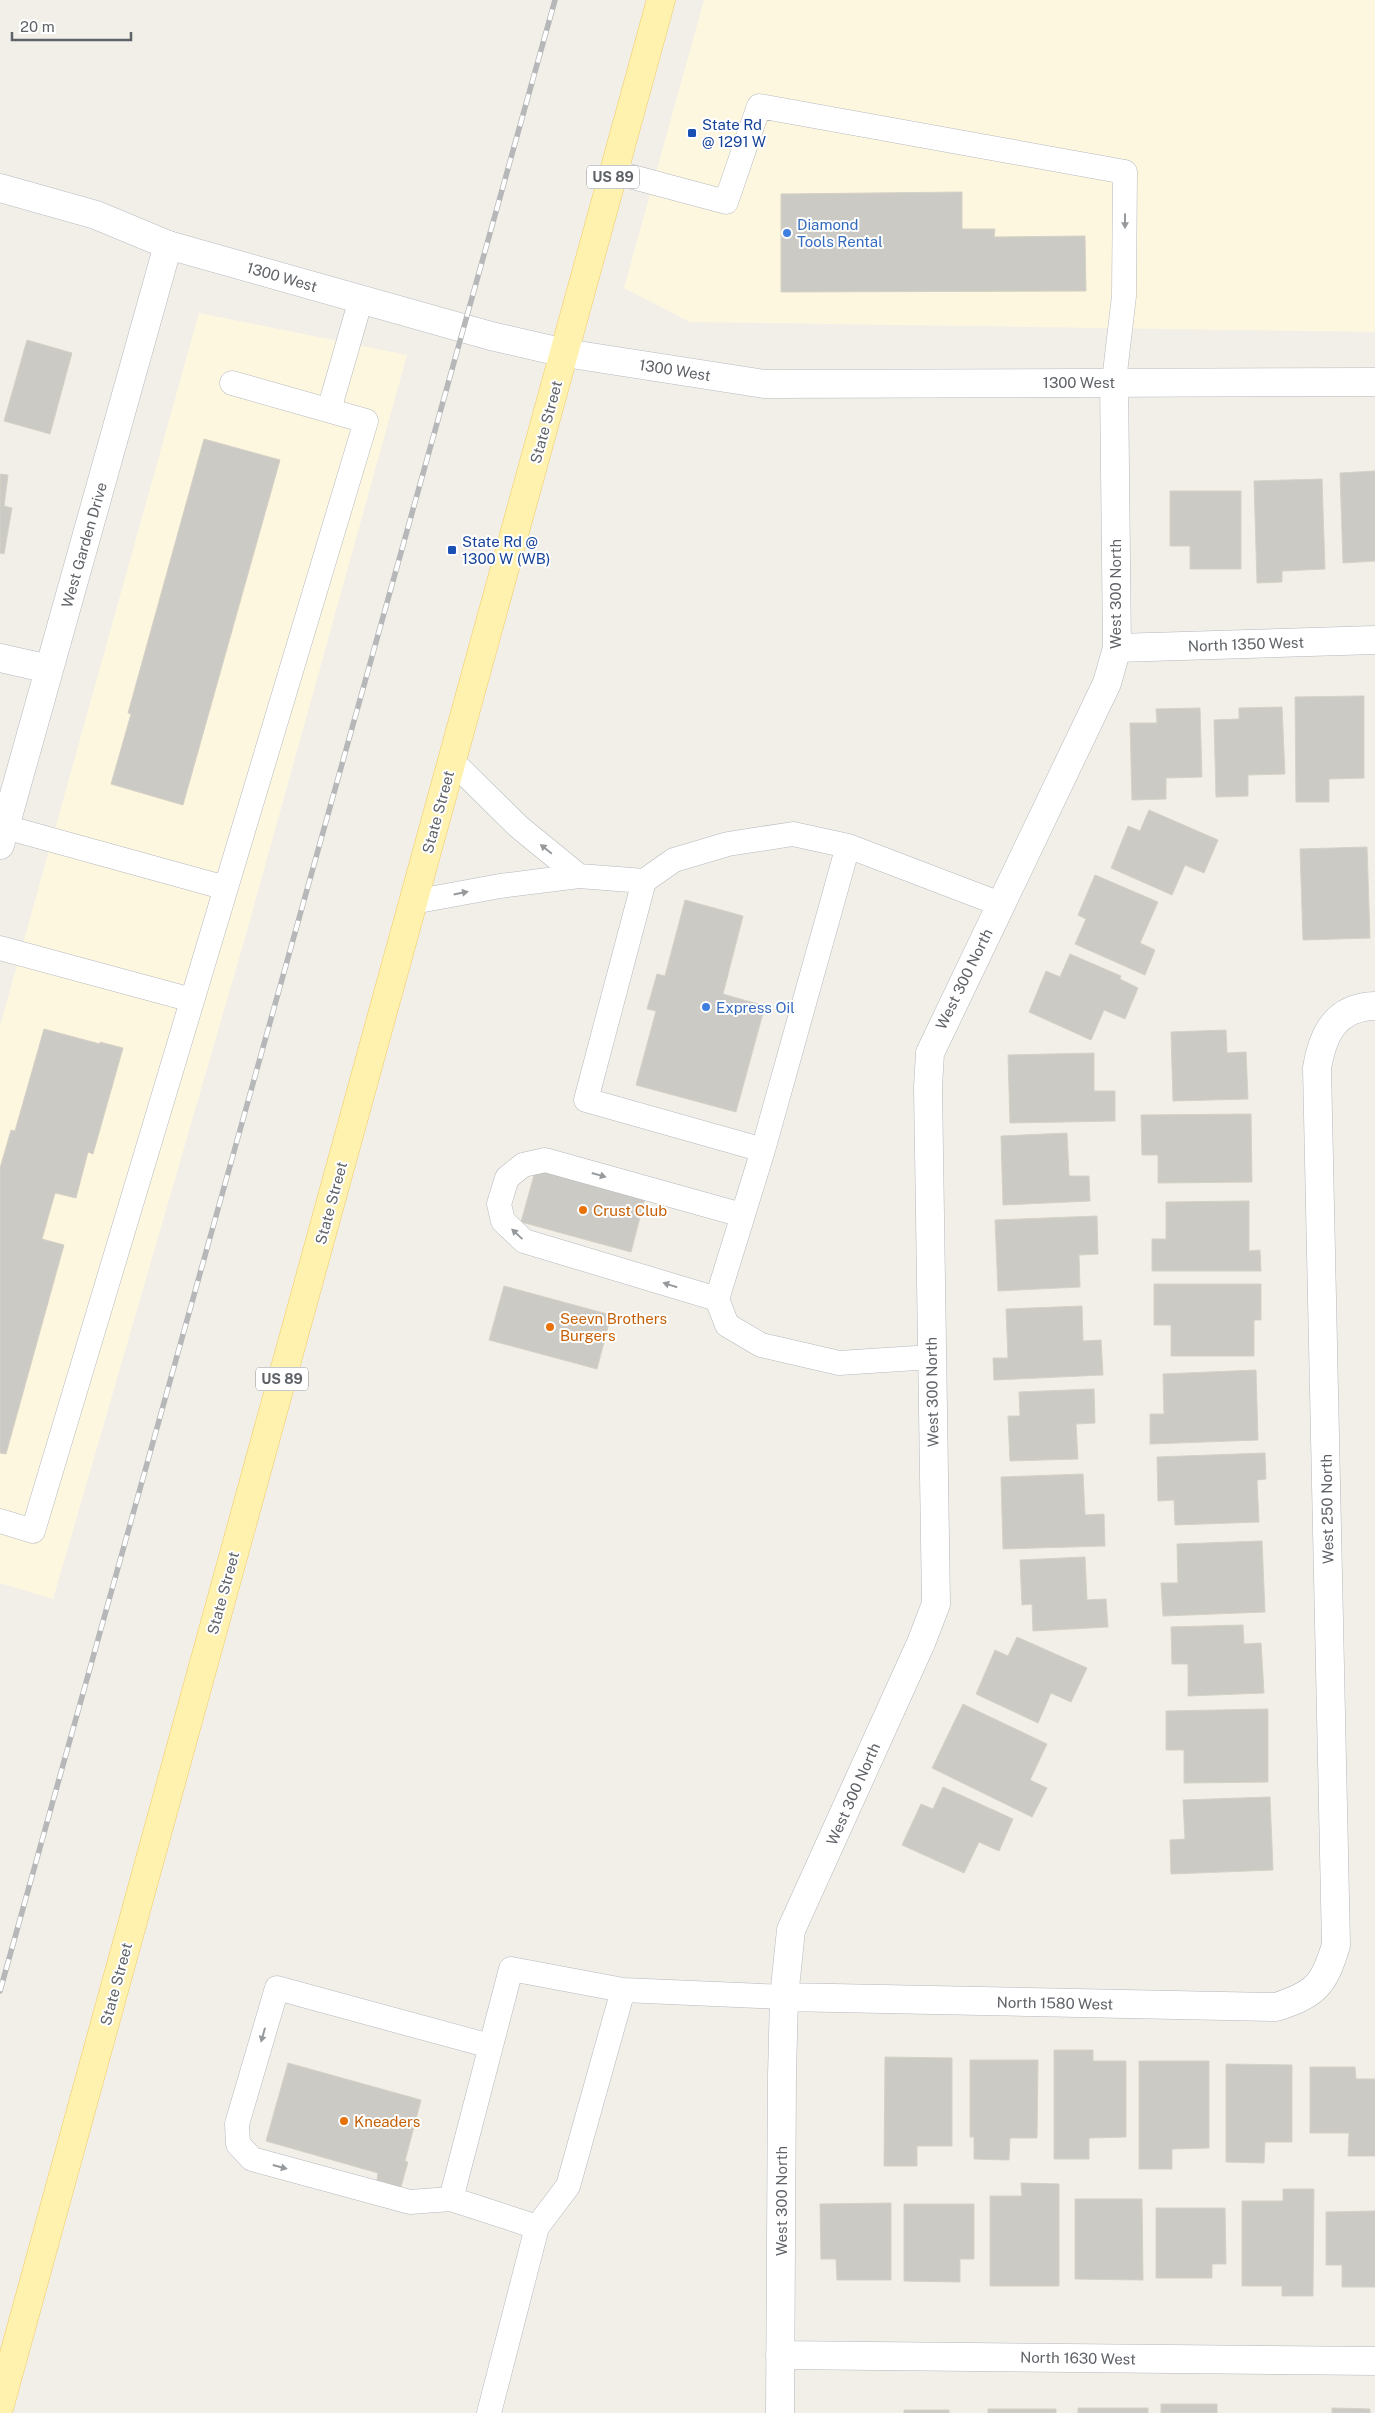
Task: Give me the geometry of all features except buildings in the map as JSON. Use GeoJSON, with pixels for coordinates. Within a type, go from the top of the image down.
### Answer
{"type":"FeatureCollection","features":[{"type":"Feature","properties":{"kind":"main road","name":"State Street"},"geometry":{"type":"LineString","coordinates":[[0,2405],[661,0]]}},
{"type":"Feature","properties":{"kind":"street","name":"1300 West"},"geometry":{"type":"LineString","coordinates":[[0,188],[96,215],[168,245],[491,336],[565,353],[764,384],[1114,381],[1375,382]]}},
{"type":"Feature","properties":{"kind":"street","name":"West Garden Drive"},"geometry":{"type":"LineString","coordinates":[[3,836],[168,245]]}},
{"type":"Feature","properties":{"kind":"street","name":"West 300 North"},"geometry":{"type":"LineString","coordinates":[[780,2413],[784,1997],[791,1930],[921,1643],[936,1604],[928,1087],[930,1053],[1000,904],[1108,683],[1117,648],[1114,381]]}},
{"type":"Feature","properties":{"kind":"street","name":"North 1350 West"},"geometry":{"type":"LineString","coordinates":[[1117,648],[1375,640]]}},
{"type":"Feature","properties":{"kind":"street"},"geometry":{"type":"LineString","coordinates":[[0,658],[49,669]]}},
{"type":"Feature","properties":{"kind":"street","name":"West 250 North"},"geometry":{"type":"LineString","coordinates":[[1319,1985],[1329,1968],[1336,1944],[1317,1068],[1320,1049],[1327,1032],[1340,1017],[1360,1006],[1375,1006]]}},
{"type":"Feature","properties":{"kind":"street","name":"North 1580 West"},"geometry":{"type":"LineString","coordinates":[[784,1997],[1276,2007],[1298,2000],[1319,1985]]}},
{"type":"Feature","properties":{"kind":"street","name":"North 1630 West"},"geometry":{"type":"LineString","coordinates":[[780,2355],[1375,2361]]}},
{"type":"Feature","properties":{"kind":"lane"},"geometry":{"type":"LineString","coordinates":[[614,172],[726,202],[759,106],[1125,172],[1124,296],[1114,381]]}},
{"type":"Feature","properties":{"kind":"lane"},"geometry":{"type":"LineString","coordinates":[[329,410],[361,299]]}},
{"type":"Feature","properties":{"kind":"lane"},"geometry":{"type":"LineString","coordinates":[[0,1521],[33,1531],[366,420],[232,383]]}},
{"type":"Feature","properties":{"kind":"lane"},"geometry":{"type":"LineString","coordinates":[[452,761],[519,827],[580,876]]}},
{"type":"Feature","properties":{"kind":"lane"},"geometry":{"type":"LineString","coordinates":[[413,902],[500,886],[580,876],[644,881],[674,860],[728,844],[793,834],[848,846],[1000,904]]}},
{"type":"Feature","properties":{"kind":"lane"},"geometry":{"type":"LineString","coordinates":[[3,836],[226,888]]}},
{"type":"Feature","properties":{"kind":"lane"},"geometry":{"type":"LineString","coordinates":[[848,846],[763,1150],[717,1299],[727,1326],[761,1346],[839,1363],[932,1356]]}},
{"type":"Feature","properties":{"kind":"lane"},"geometry":{"type":"LineString","coordinates":[[644,881],[586,1100],[763,1150]]}},
{"type":"Feature","properties":{"kind":"lane"},"geometry":{"type":"LineString","coordinates":[[0,948],[192,1000]]}},
{"type":"Feature","properties":{"kind":"lane"},"geometry":{"type":"LineString","coordinates":[[717,1299],[524,1241],[504,1222],[499,1204],[507,1178],[523,1165],[545,1160],[742,1215]]}},
{"type":"Feature","properties":{"kind":"lane"},"geometry":{"type":"LineString","coordinates":[[451,2199],[511,1968],[623,1990],[784,1997]]}},
{"type":"Feature","properties":{"kind":"lane"},"geometry":{"type":"LineString","coordinates":[[490,2046],[277,1988],[237,2124],[238,2144],[252,2159],[410,2202],[451,2199],[538,2228]]}},
{"type":"Feature","properties":{"kind":"lane"},"geometry":{"type":"LineString","coordinates":[[489,2413],[538,2228],[568,2186],[623,1990]]}},
{"type":"Feature","properties":{"kind":"shaded area"},"geometry":{"type":"Polygon","coordinates":[[[704,0],[1375,0],[1375,332],[690,322],[624,288],[704,0]]]}},
{"type":"Feature","properties":{"kind":"shaded area"},"geometry":{"type":"Polygon","coordinates":[[[199,313],[407,355],[245,938],[53,1599],[0,1583],[0,1026],[199,313]]]}},
{"type":"Feature","properties":{"kind":"railway"},"geometry":{"type":"LineString","coordinates":[[0,1991],[555,0]]}},
{"type":"Feature","properties":{"kind":"place","name":"State Rd @ 1291 W"},"geometry":{"type":"Point","coordinates":[692,133]}},
{"type":"Feature","properties":{"kind":"place","name":"Diamond Tools Rental"},"geometry":{"type":"Point","coordinates":[787,233]}},
{"type":"Feature","properties":{"kind":"place","name":"State Rd @ 1300 W (WB)"},"geometry":{"type":"Point","coordinates":[452,550]}},
{"type":"Feature","properties":{"kind":"place","name":"Express Oil"},"geometry":{"type":"Point","coordinates":[706,1007]}},
{"type":"Feature","properties":{"kind":"place","name":"Crust Club"},"geometry":{"type":"Point","coordinates":[583,1210]}},
{"type":"Feature","properties":{"kind":"place","name":"Seevn Brothers Burgers"},"geometry":{"type":"Point","coordinates":[550,1327]}},
{"type":"Feature","properties":{"kind":"place","name":"Kneaders"},"geometry":{"type":"Point","coordinates":[344,2121]}}]}
